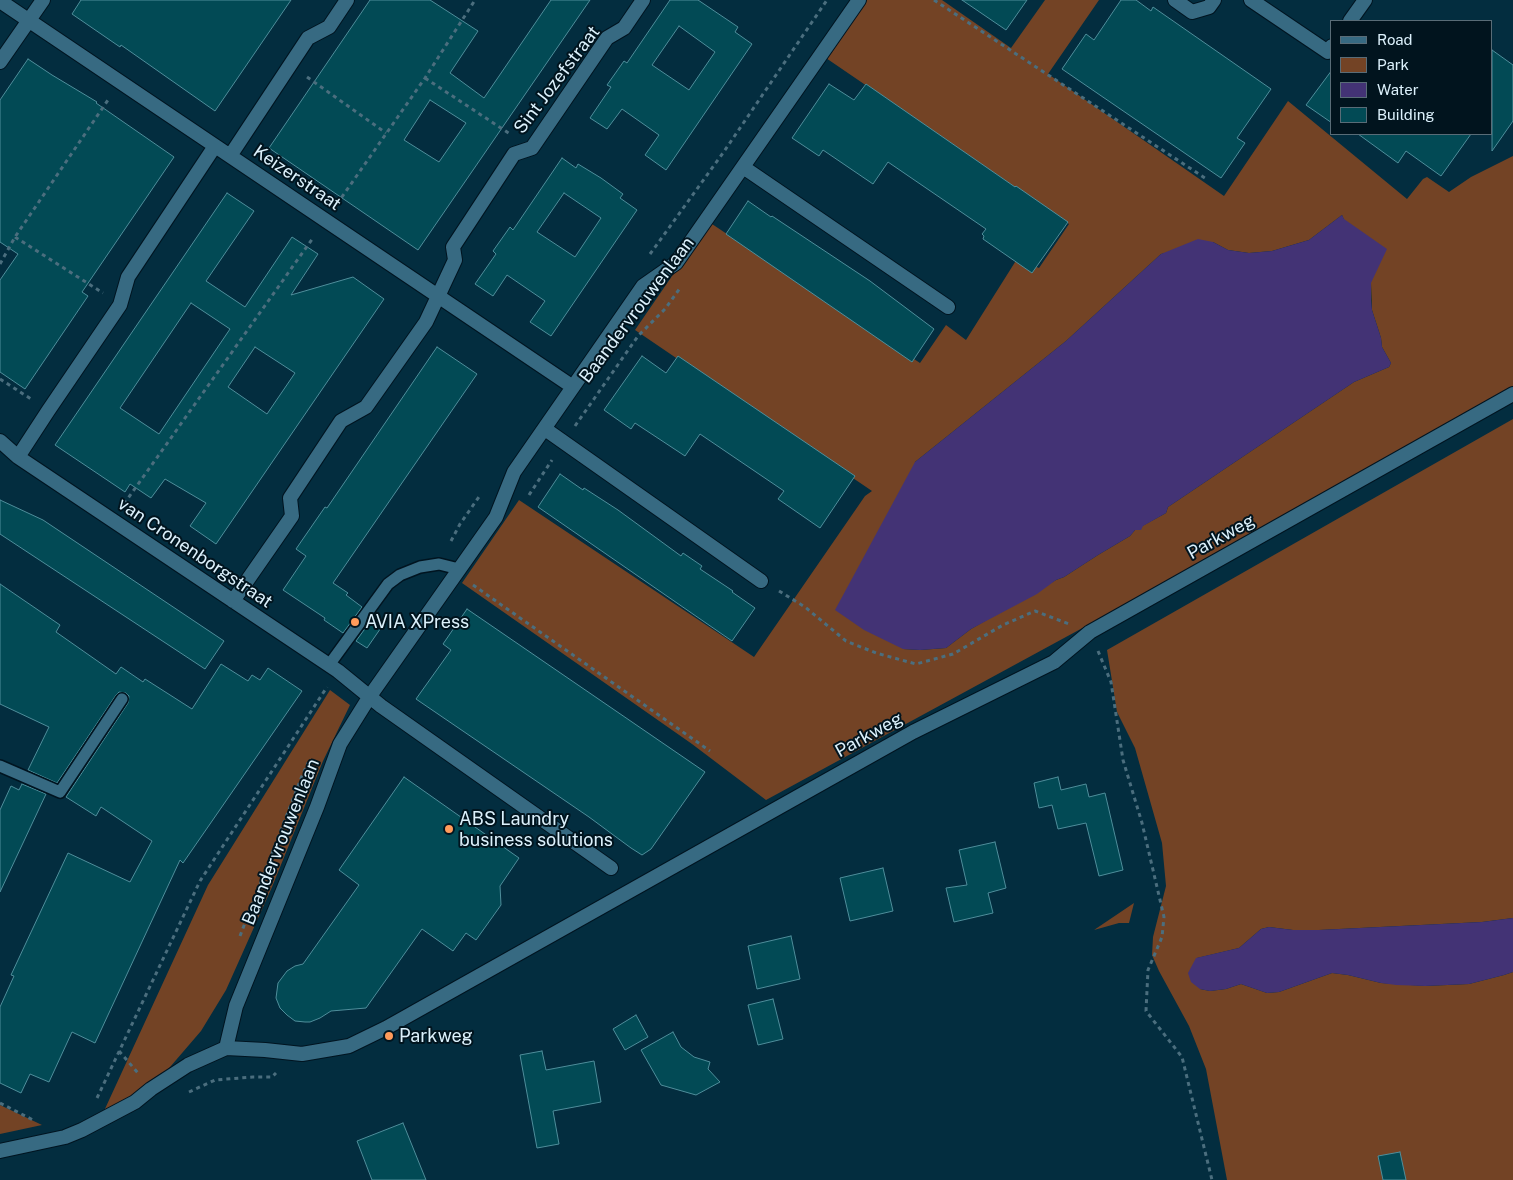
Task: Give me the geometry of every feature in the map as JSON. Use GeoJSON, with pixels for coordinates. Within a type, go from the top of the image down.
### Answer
{"type":"FeatureCollection","features":[{"type":"Feature","properties":{"kind":"street"},"geometry":{"type":"LineString","coordinates":[[0,62],[43,0]]}},
{"type":"Feature","properties":{"kind":"street"},"geometry":{"type":"LineString","coordinates":[[230,156],[308,38],[330,27],[347,0]]}},
{"type":"Feature","properties":{"kind":"street","name":"Sint Jozefstraat"},"geometry":{"type":"LineString","coordinates":[[233,601],[292,516],[290,498],[341,422],[366,406],[426,322],[455,260],[453,247],[514,154],[532,148],[607,38],[624,28],[643,0]]}},
{"type":"Feature","properties":{"kind":"street","name":"Baandervrouwenlaan"},"geometry":{"type":"LineString","coordinates":[[226,1048],[236,1006],[317,807],[340,744],[370,696],[496,517],[514,472],[643,286],[676,263],[859,0]]}},
{"type":"Feature","properties":{"kind":"street"},"geometry":{"type":"LineString","coordinates":[[1175,0],[1192,12],[1209,7],[1214,0]]}},
{"type":"Feature","properties":{"kind":"street"},"geometry":{"type":"LineString","coordinates":[[1251,0],[1330,49]]}},
{"type":"Feature","properties":{"kind":"street"},"geometry":{"type":"LineString","coordinates":[[1351,20],[1365,0]]}},
{"type":"Feature","properties":{"kind":"street","name":"Keizerstraat"},"geometry":{"type":"LineString","coordinates":[[0,2],[573,387]]}},
{"type":"Feature","properties":{"kind":"street"},"geometry":{"type":"LineString","coordinates":[[18,457],[120,305],[128,277],[215,146]]}},
{"type":"Feature","properties":{"kind":"street"},"geometry":{"type":"LineString","coordinates":[[743,167],[948,307]]}},
{"type":"Feature","properties":{"kind":"street","name":"Parkweg"},"geometry":{"type":"LineString","coordinates":[[226,1048],[302,1054],[349,1046],[386,1028],[913,732],[1054,662],[1090,632],[1513,394]]}},
{"type":"Feature","properties":{"kind":"street"},"geometry":{"type":"LineString","coordinates":[[545,429],[761,580]]}},
{"type":"Feature","properties":{"kind":"street","name":"van Cronenborgstraat"},"geometry":{"type":"LineString","coordinates":[[0,441],[18,457],[334,668],[370,696]]}},
{"type":"Feature","properties":{"kind":"street"},"geometry":{"type":"LineString","coordinates":[[370,696],[381,706],[612,868]]}},
{"type":"Feature","properties":{"kind":"street"},"geometry":{"type":"LineString","coordinates":[[0,1151],[65,1137],[82,1130],[135,1102],[151,1089],[188,1065],[226,1048]]}},
{"type":"Feature","properties":{"kind":"lane"},"geometry":{"type":"LineString","coordinates":[[334,668],[388,584],[400,575],[420,567],[438,564],[459,569]]}},
{"type":"Feature","properties":{"kind":"lane"},"geometry":{"type":"LineString","coordinates":[[0,766],[60,792],[122,699]]}},
{"type":"Feature","properties":{"kind":"path"},"geometry":{"type":"LineString","coordinates":[[112,521],[425,78],[475,0]]}},
{"type":"Feature","properties":{"kind":"path"},"geometry":{"type":"LineString","coordinates":[[934,0],[1208,180]]}},
{"type":"Feature","properties":{"kind":"path"},"geometry":{"type":"LineString","coordinates":[[290,64],[386,133]]}},
{"type":"Feature","properties":{"kind":"path"},"geometry":{"type":"LineString","coordinates":[[425,78],[532,148]]}},
{"type":"Feature","properties":{"kind":"path"},"geometry":{"type":"LineString","coordinates":[[0,264],[2,257],[15,236],[120,82]]}},
{"type":"Feature","properties":{"kind":"path"},"geometry":{"type":"LineString","coordinates":[[15,236],[120,305]]}},
{"type":"Feature","properties":{"kind":"path","name":"Baandervrouwenlaan"},"geometry":{"type":"LineString","coordinates":[[529,495],[638,336],[665,309],[681,286]]}},
{"type":"Feature","properties":{"kind":"path"},"geometry":{"type":"LineString","coordinates":[[0,379],[48,411]]}},
{"type":"Feature","properties":{"kind":"path"},"geometry":{"type":"LineString","coordinates":[[761,580],[806,607],[846,641],[876,653],[916,664],[953,654],[1003,625],[1035,611],[1090,632],[1111,682],[1123,760],[1142,823],[1164,917],[1162,937],[1148,970],[1146,1011],[1182,1057],[1212,1180]]}},
{"type":"Feature","properties":{"kind":"path"},"geometry":{"type":"LineString","coordinates":[[468,581],[710,751]]}},
{"type":"Feature","properties":{"kind":"path"},"geometry":{"type":"LineString","coordinates":[[82,1130],[200,881],[334,668]]}},
{"type":"Feature","properties":{"kind":"path"},"geometry":{"type":"LineString","coordinates":[[119,1051],[151,1089]]}},
{"type":"Feature","properties":{"kind":"path"},"geometry":{"type":"LineString","coordinates":[[183,1095],[215,1080],[272,1077],[302,1054]]}},
{"type":"Feature","properties":{"kind":"green space"},"geometry":{"type":"Polygon","coordinates":[[[861,0],[942,0],[1011,48],[1045,0],[1099,0],[1048,74],[1224,196],[1288,101],[1407,199],[1423,179],[1427,177],[1449,192],[1471,177],[1513,156],[1513,388],[1445,431],[766,800],[692,744],[462,583],[519,500],[754,657],[865,496],[872,491],[635,330],[709,222],[920,363],[946,325],[966,340],[1017,259],[1039,268],[1069,224],[823,56],[861,0]],[[1342,215],[1309,240],[1272,251],[1249,253],[1228,250],[1213,242],[1161,254],[1066,341],[915,462],[903,649],[946,648],[971,629],[1064,577],[1130,536],[1135,530],[1166,513],[1168,507],[1354,382],[1389,367],[1391,363],[1382,347],[1372,310],[1371,283],[1342,215]]]}},
{"type":"Feature","properties":{"kind":"green space"},"geometry":{"type":"Polygon","coordinates":[[[1513,419],[1513,918],[1482,922],[1319,930],[1293,930],[1269,927],[1261,929],[1239,948],[1197,958],[1200,989],[1210,991],[1226,989],[1241,984],[1267,993],[1279,992],[1332,973],[1381,983],[1425,986],[1469,984],[1513,972],[1513,1180],[1227,1180],[1206,1069],[1189,1026],[1152,955],[1153,937],[1166,886],[1162,843],[1135,748],[1117,712],[1107,650],[1513,419]]]}},
{"type":"Feature","properties":{"kind":"green space"},"geometry":{"type":"Polygon","coordinates":[[[330,690],[350,705],[323,761],[272,887],[226,990],[201,1031],[158,1081],[104,1111],[208,885],[330,690]]]}},
{"type":"Feature","properties":{"kind":"green space"},"geometry":{"type":"Polygon","coordinates":[[[1134,903],[1129,923],[1119,923],[1094,930],[1134,903]]]}},
{"type":"Feature","properties":{"kind":"green space"},"geometry":{"type":"Polygon","coordinates":[[[0,1105],[42,1125],[0,1134],[0,1105]]]}},
{"type":"Feature","properties":{"kind":"water"},"geometry":{"type":"Polygon","coordinates":[[[1342,215],[1344,219],[1387,249],[1371,283],[1371,300],[1382,347],[1391,363],[1389,367],[1354,382],[1168,507],[1166,513],[1143,526],[1141,530],[1135,530],[1130,536],[1064,577],[1056,580],[1037,594],[971,629],[946,648],[903,649],[864,630],[835,610],[915,462],[1066,341],[1161,254],[1198,239],[1213,242],[1228,250],[1249,253],[1272,251],[1309,240],[1342,215]]]}},
{"type":"Feature","properties":{"kind":"water"},"geometry":{"type":"Polygon","coordinates":[[[1513,918],[1513,972],[1469,984],[1396,985],[1332,973],[1279,992],[1267,993],[1241,984],[1226,989],[1210,991],[1200,989],[1191,982],[1188,973],[1196,958],[1239,948],[1261,929],[1269,927],[1293,930],[1319,930],[1482,922],[1513,918]]]}},
{"type":"Feature","properties":{"kind":"building"},"geometry":{"type":"Polygon","coordinates":[[[81,0],[291,0],[215,111],[121,45],[120,47],[72,14],[81,0]]]}},
{"type":"Feature","properties":{"kind":"building"},"geometry":{"type":"Polygon","coordinates":[[[370,0],[430,0],[478,31],[450,73],[484,98],[551,0],[590,0],[418,250],[269,148],[370,0]],[[430,100],[404,140],[439,162],[466,123],[430,100]]]}},
{"type":"Feature","properties":{"kind":"building"},"geometry":{"type":"Polygon","coordinates":[[[670,0],[698,0],[738,27],[735,32],[752,44],[666,170],[645,155],[659,135],[622,109],[607,129],[590,118],[611,87],[607,85],[624,61],[627,63],[670,0]],[[679,26],[652,65],[689,90],[715,52],[679,26]]]}},
{"type":"Feature","properties":{"kind":"building"},"geometry":{"type":"Polygon","coordinates":[[[962,0],[1027,0],[1006,30],[962,0]]]}},
{"type":"Feature","properties":{"kind":"building"},"geometry":{"type":"Polygon","coordinates":[[[1121,0],[1136,0],[1151,11],[1153,7],[1271,89],[1237,138],[1245,143],[1221,178],[1062,69],[1086,34],[1094,40],[1121,0]]]}},
{"type":"Feature","properties":{"kind":"building"},"geometry":{"type":"Polygon","coordinates":[[[1493,51],[1513,65],[1513,121],[1492,151],[1493,51]]]}},
{"type":"Feature","properties":{"kind":"building"},"geometry":{"type":"Polygon","coordinates":[[[28,59],[97,102],[174,157],[82,292],[88,296],[25,389],[0,372],[0,280],[18,254],[0,242],[0,100],[28,59]]]}},
{"type":"Feature","properties":{"kind":"building"},"geometry":{"type":"Polygon","coordinates":[[[1330,73],[1330,122],[1306,105],[1330,73]]]}},
{"type":"Feature","properties":{"kind":"building"},"geometry":{"type":"Polygon","coordinates":[[[829,84],[854,100],[866,84],[1068,222],[1032,273],[983,239],[984,236],[982,234],[986,229],[888,162],[873,184],[823,150],[819,156],[792,138],[829,84]]]}},
{"type":"Feature","properties":{"kind":"building"},"geometry":{"type":"Polygon","coordinates":[[[1359,135],[1470,135],[1441,176],[1406,151],[1398,163],[1359,135]]]}},
{"type":"Feature","properties":{"kind":"building"},"geometry":{"type":"Polygon","coordinates":[[[562,158],[576,168],[578,164],[601,178],[623,194],[620,198],[637,210],[551,336],[530,322],[545,301],[507,275],[493,296],[475,284],[496,254],[493,251],[510,227],[513,230],[562,158]],[[564,193],[537,232],[575,257],[601,218],[564,193]]]}},
{"type":"Feature","properties":{"kind":"building"},"geometry":{"type":"Polygon","coordinates":[[[227,193],[254,211],[206,281],[245,307],[292,237],[318,254],[291,295],[353,277],[384,299],[216,544],[190,526],[206,503],[165,479],[151,498],[130,484],[125,492],[55,445],[227,193]],[[191,303],[120,408],[159,434],[230,329],[191,303]],[[255,347],[228,387],[267,414],[295,373],[255,347]]]}},
{"type":"Feature","properties":{"kind":"building"},"geometry":{"type":"Polygon","coordinates":[[[748,201],[870,281],[934,329],[912,362],[726,234],[748,201]]]}},
{"type":"Feature","properties":{"kind":"building"},"geometry":{"type":"Polygon","coordinates":[[[437,347],[477,374],[333,583],[348,593],[346,595],[362,607],[343,633],[324,620],[325,618],[283,590],[306,556],[296,549],[325,507],[327,508],[437,347]]]}},
{"type":"Feature","properties":{"kind":"building"},"geometry":{"type":"Polygon","coordinates":[[[642,356],[666,373],[678,356],[855,476],[820,528],[778,499],[784,491],[700,434],[685,456],[635,423],[631,429],[604,410],[642,356]]]}},
{"type":"Feature","properties":{"kind":"building"},"geometry":{"type":"Polygon","coordinates":[[[560,474],[618,510],[681,556],[683,553],[702,566],[700,569],[755,608],[732,641],[538,507],[560,474]]]}},
{"type":"Feature","properties":{"kind":"building"},"geometry":{"type":"Polygon","coordinates":[[[0,500],[43,520],[224,641],[205,669],[0,534],[0,500]]]}},
{"type":"Feature","properties":{"kind":"building"},"geometry":{"type":"Polygon","coordinates":[[[0,584],[60,625],[56,632],[116,674],[121,667],[143,682],[145,679],[192,709],[221,664],[248,681],[252,675],[260,680],[268,668],[302,691],[183,863],[180,860],[95,1043],[72,1032],[49,1082],[30,1074],[21,1093],[0,1083],[0,1007],[14,976],[11,975],[68,853],[130,882],[152,841],[101,807],[96,816],[66,797],[128,703],[129,696],[126,693],[119,692],[116,695],[57,783],[28,770],[49,727],[0,704],[0,584]]]}},
{"type":"Feature","properties":{"kind":"building"},"geometry":{"type":"Polygon","coordinates":[[[467,609],[705,772],[651,849],[642,855],[631,848],[589,817],[416,699],[451,650],[443,644],[467,609]]]}},
{"type":"Feature","properties":{"kind":"building"},"geometry":{"type":"Polygon","coordinates":[[[375,615],[385,622],[367,648],[356,641],[375,615]]]}},
{"type":"Feature","properties":{"kind":"building"},"geometry":{"type":"Polygon","coordinates":[[[404,777],[519,858],[500,886],[501,905],[476,940],[466,933],[453,951],[422,929],[366,1008],[331,1011],[310,1022],[295,1021],[280,1008],[276,998],[278,983],[287,971],[303,964],[359,885],[339,870],[404,777]]]}},
{"type":"Feature","properties":{"kind":"building"},"geometry":{"type":"Polygon","coordinates":[[[1058,777],[1061,790],[1086,784],[1089,797],[1105,793],[1123,870],[1099,876],[1086,823],[1058,829],[1052,805],[1039,808],[1034,783],[1058,777]]]}},
{"type":"Feature","properties":{"kind":"building"},"geometry":{"type":"Polygon","coordinates":[[[22,784],[46,794],[0,892],[0,810],[11,786],[19,790],[22,784]]]}},
{"type":"Feature","properties":{"kind":"building"},"geometry":{"type":"Polygon","coordinates":[[[995,842],[1006,888],[988,893],[993,913],[954,922],[946,888],[967,885],[959,850],[995,842]]]}},
{"type":"Feature","properties":{"kind":"building"},"geometry":{"type":"Polygon","coordinates":[[[883,868],[893,911],[850,921],[840,878],[883,868]]]}},
{"type":"Feature","properties":{"kind":"building"},"geometry":{"type":"Polygon","coordinates":[[[791,936],[800,979],[757,989],[748,946],[791,936]]]}},
{"type":"Feature","properties":{"kind":"building"},"geometry":{"type":"Polygon","coordinates":[[[773,999],[783,1039],[758,1045],[748,1005],[773,999]]]}},
{"type":"Feature","properties":{"kind":"building"},"geometry":{"type":"Polygon","coordinates":[[[636,1015],[648,1037],[625,1050],[613,1029],[636,1015]]]}},
{"type":"Feature","properties":{"kind":"building"},"geometry":{"type":"Polygon","coordinates":[[[673,1032],[681,1047],[694,1057],[710,1062],[708,1069],[720,1082],[696,1095],[661,1085],[641,1050],[673,1032]]]}},
{"type":"Feature","properties":{"kind":"building"},"geometry":{"type":"Polygon","coordinates":[[[542,1051],[546,1070],[594,1061],[601,1102],[553,1111],[559,1144],[537,1148],[520,1055],[542,1051]]]}},
{"type":"Feature","properties":{"kind":"building"},"geometry":{"type":"Polygon","coordinates":[[[403,1123],[426,1180],[372,1180],[357,1141],[403,1123]]]}},
{"type":"Feature","properties":{"kind":"building"},"geometry":{"type":"Polygon","coordinates":[[[1400,1152],[1406,1180],[1383,1180],[1378,1156],[1400,1152]]]}},
{"type":"Feature","properties":{"kind":"place","name":"AVIA XPress"},"geometry":{"type":"Point","coordinates":[355,622]}},
{"type":"Feature","properties":{"kind":"place","name":"ABS Laundry business solutions"},"geometry":{"type":"Point","coordinates":[449,829]}},
{"type":"Feature","properties":{"kind":"place","name":"Parkweg"},"geometry":{"type":"Point","coordinates":[389,1036]}}]}
